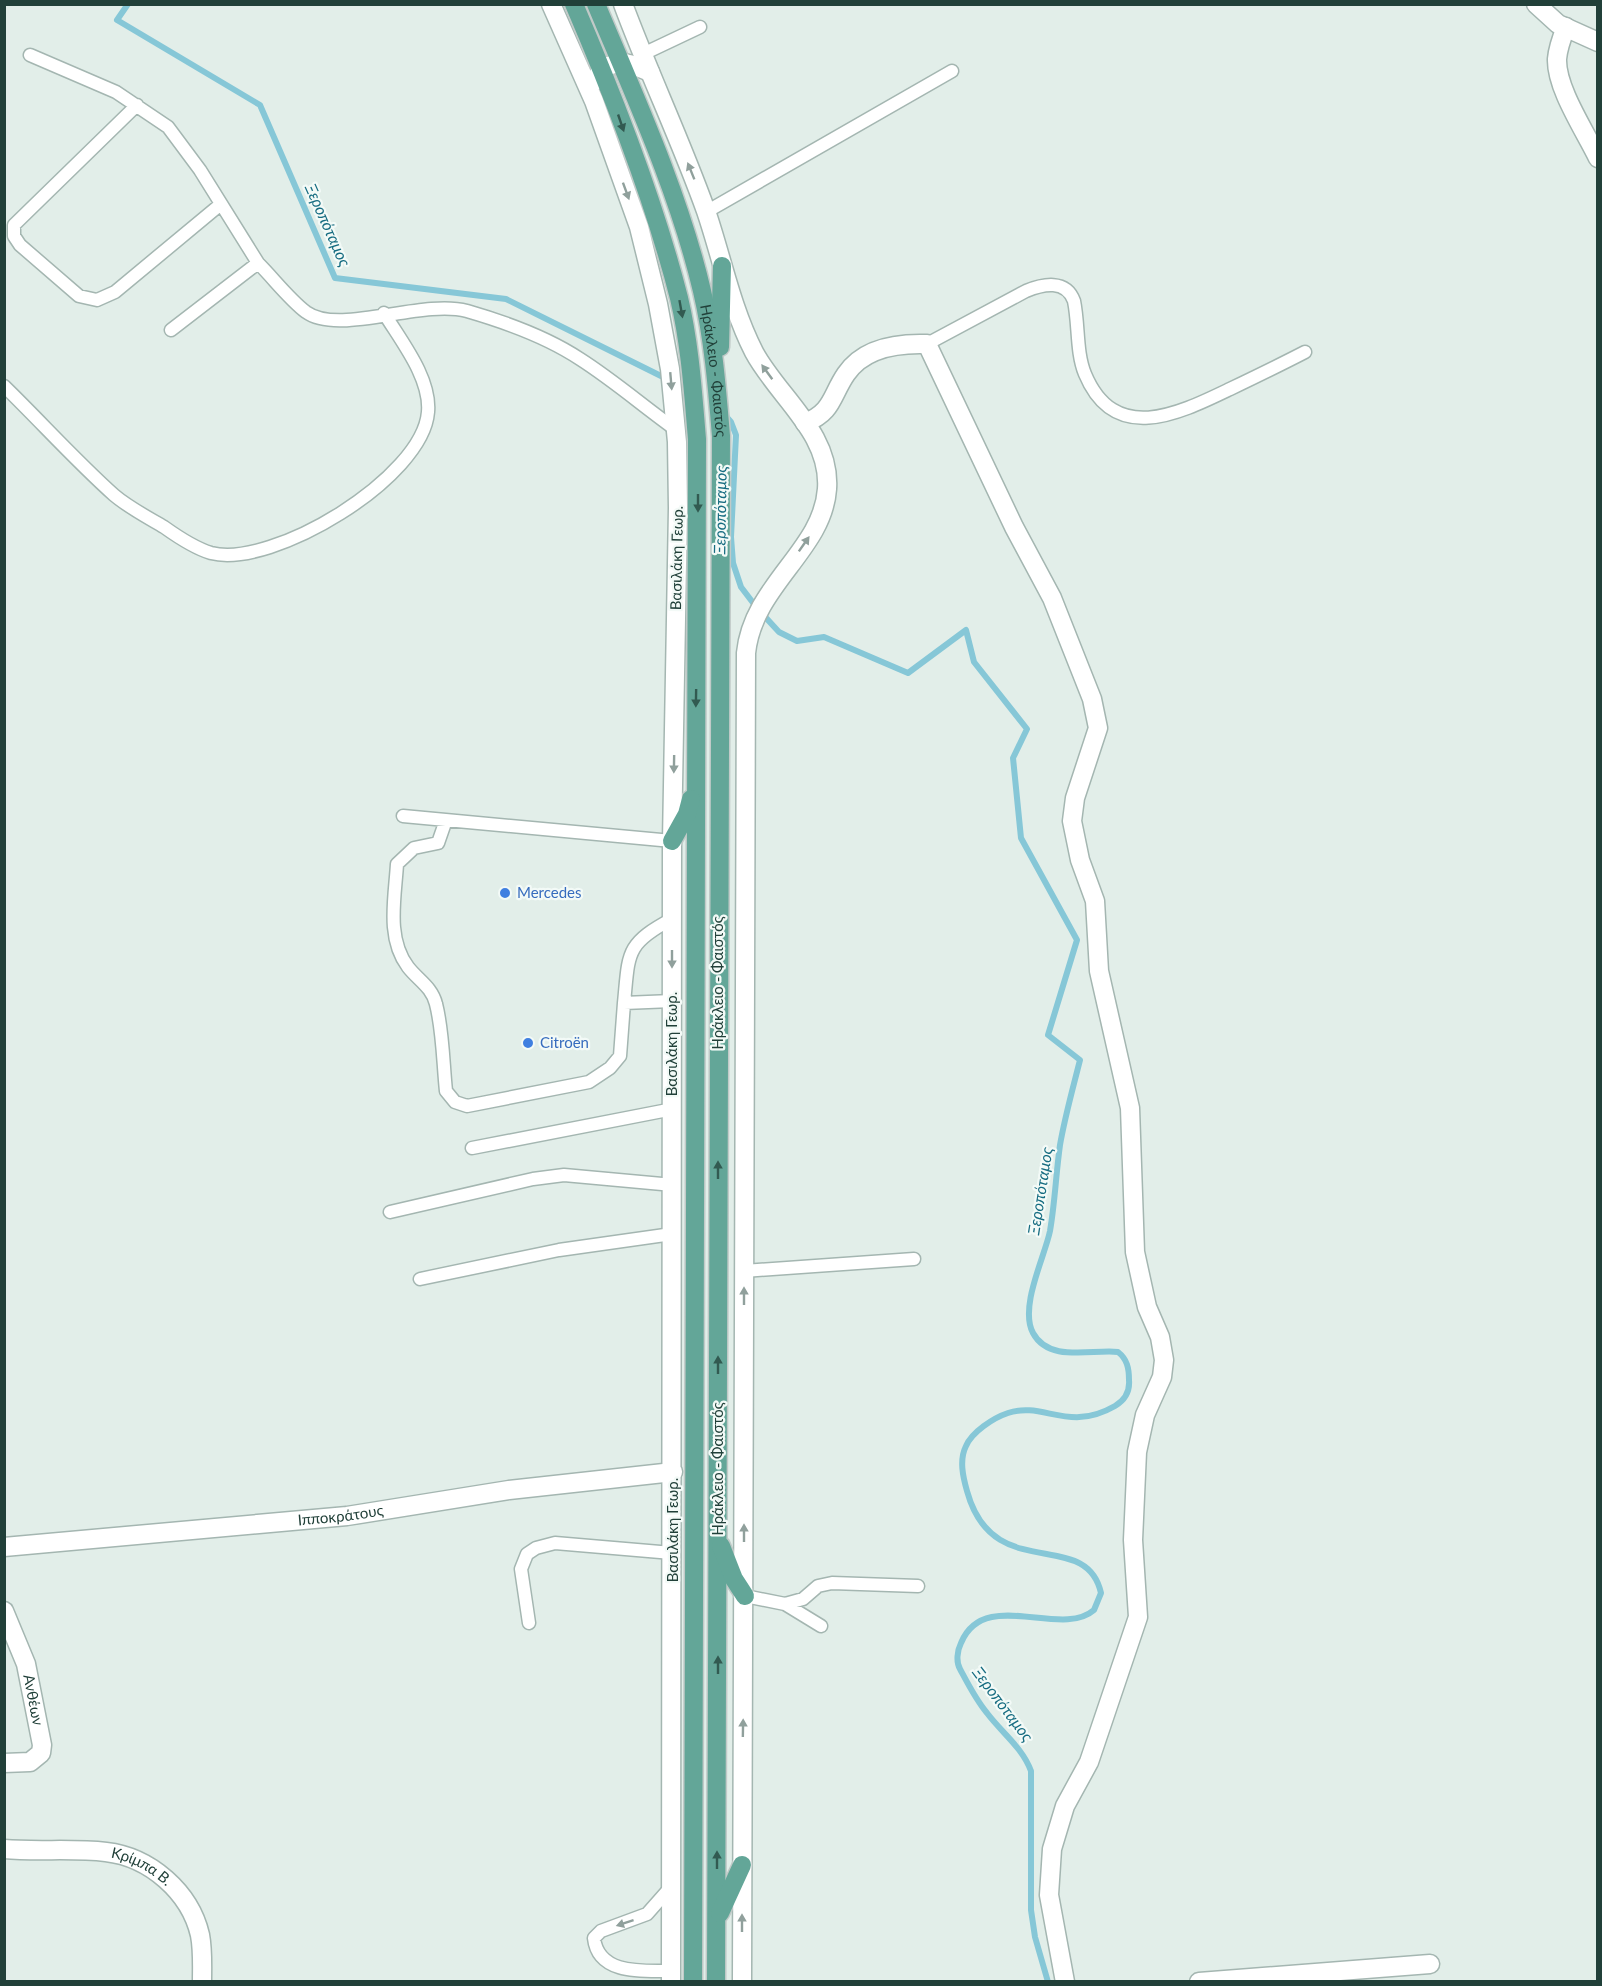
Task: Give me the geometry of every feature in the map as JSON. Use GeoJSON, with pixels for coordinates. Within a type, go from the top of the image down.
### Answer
{"type":"FeatureCollection","features":[{"type":"Feature","properties":{"kind":"main road","name":"Ηράκλειο - Φαιστός"},"geometry":{"type":"LineString","coordinates":[[574,4],[598,60],[657,225],[679,298],[692,368],[697,439],[693,1982]]}},
{"type":"Feature","properties":{"kind":"main road","name":"Ηράκλειο - Φαιστός"},"geometry":{"type":"LineString","coordinates":[[596,4],[681,218],[702,291],[715,365],[721,435],[716,1982]]}},
{"type":"Feature","properties":{"kind":"main road"},"geometry":{"type":"LineString","coordinates":[[721,435],[722,266]]}},
{"type":"Feature","properties":{"kind":"main road"},"geometry":{"type":"LineString","coordinates":[[672,841],[687,814],[695,783]]}},
{"type":"Feature","properties":{"kind":"main road"},"geometry":{"type":"LineString","coordinates":[[718,1539],[734,1579],[745,1596]]}},
{"type":"Feature","properties":{"kind":"main road"},"geometry":{"type":"LineString","coordinates":[[717,1924],[721,1907],[742,1865]]}},
{"type":"Feature","properties":{"kind":"street","name":"Βασιλάκη Γεωρ."},"geometry":{"type":"LineString","coordinates":[[551,4],[597,109],[639,226],[658,304],[670,369],[675,429],[678,508],[672,841],[671,1976]]}},
{"type":"Feature","properties":{"kind":"street"},"geometry":{"type":"LineString","coordinates":[[1536,4],[1558,24],[1598,42]]}},
{"type":"Feature","properties":{"kind":"street"},"geometry":{"type":"LineString","coordinates":[[616,53],[623,26],[624,7]]}},
{"type":"Feature","properties":{"kind":"street"},"geometry":{"type":"LineString","coordinates":[[624,7],[706,212],[739,318],[754,352],[806,423],[824,457],[827,472],[825,503],[812,533],[769,590],[754,618],[747,643],[742,1982]]}},
{"type":"Feature","properties":{"kind":"street"},"geometry":{"type":"LineString","coordinates":[[560,26],[598,60]]}},
{"type":"Feature","properties":{"kind":"street"},"geometry":{"type":"LineString","coordinates":[[1566,27],[1558,49],[1558,69],[1566,94],[1598,158]]}},
{"type":"Feature","properties":{"kind":"street"},"geometry":{"type":"LineString","coordinates":[[598,60],[616,53]]}},
{"type":"Feature","properties":{"kind":"street"},"geometry":{"type":"LineString","coordinates":[[616,53],[650,72]]}},
{"type":"Feature","properties":{"kind":"street"},"geometry":{"type":"LineString","coordinates":[[597,109],[598,60]]}},
{"type":"Feature","properties":{"kind":"street"},"geometry":{"type":"LineString","coordinates":[[806,423],[823,415],[847,372],[858,361],[884,347],[927,344],[1014,526],[1052,598],[1092,699],[1098,728],[1074,798],[1072,821],[1080,860],[1095,901],[1099,971],[1130,1108],[1135,1252],[1147,1307],[1160,1337],[1164,1360],[1162,1377],[1145,1415],[1137,1452],[1133,1540],[1138,1617],[1089,1762],[1065,1806],[1052,1849],[1049,1895],[1065,1982]]}},
{"type":"Feature","properties":{"kind":"street","name":"Ιπποκράτους"},"geometry":{"type":"LineString","coordinates":[[4,1547],[347,1516],[509,1490],[673,1472]]}},
{"type":"Feature","properties":{"kind":"street","name":"Ανθέων"},"geometry":{"type":"LineString","coordinates":[[4,1611],[19,1641],[26,1664],[42,1745],[41,1753],[30,1762],[4,1762]]}},
{"type":"Feature","properties":{"kind":"street","name":"Κρίμπα Β."},"geometry":{"type":"LineString","coordinates":[[4,1849],[105,1851],[144,1863],[173,1886],[190,1909],[200,1938],[202,1982]]}},
{"type":"Feature","properties":{"kind":"street"},"geometry":{"type":"LineString","coordinates":[[1199,1982],[1430,1964]]}},
{"type":"Feature","properties":{"kind":"lane"},"geometry":{"type":"LineString","coordinates":[[643,54],[700,27]]}},
{"type":"Feature","properties":{"kind":"lane"},"geometry":{"type":"LineString","coordinates":[[30,55],[116,92],[168,127],[258,263],[307,312],[320,319],[352,321],[384,313],[442,308],[465,310],[519,329],[579,358],[675,429]]}},
{"type":"Feature","properties":{"kind":"lane"},"geometry":{"type":"LineString","coordinates":[[706,212],[952,71]]}},
{"type":"Feature","properties":{"kind":"lane"},"geometry":{"type":"LineString","coordinates":[[137,105],[14,225],[15,236],[20,244],[80,296],[97,300],[115,292],[221,204]]}},
{"type":"Feature","properties":{"kind":"lane"},"geometry":{"type":"LineString","coordinates":[[171,330],[258,263]]}},
{"type":"Feature","properties":{"kind":"lane"},"geometry":{"type":"LineString","coordinates":[[927,344],[1026,291],[1040,286],[1060,286],[1072,296],[1082,366],[1092,386],[1114,410],[1129,416],[1149,419],[1180,412],[1305,352]]}},
{"type":"Feature","properties":{"kind":"lane"},"geometry":{"type":"LineString","coordinates":[[4,386],[116,496],[185,541],[210,552],[232,557],[254,554],[319,526],[379,486],[406,459],[425,429],[429,410],[423,381],[384,313]]}},
{"type":"Feature","properties":{"kind":"lane"},"geometry":{"type":"LineString","coordinates":[[403,816],[672,841]]}},
{"type":"Feature","properties":{"kind":"lane"},"geometry":{"type":"LineString","coordinates":[[446,820],[438,843],[414,848],[397,864],[393,930],[398,953],[409,969],[429,988],[436,1004],[446,1091],[454,1102],[467,1106],[589,1082],[610,1068],[620,1056],[629,958],[634,945],[644,934],[672,919]]}},
{"type":"Feature","properties":{"kind":"lane"},"geometry":{"type":"LineString","coordinates":[[624,1003],[672,1001]]}},
{"type":"Feature","properties":{"kind":"lane"},"geometry":{"type":"LineString","coordinates":[[472,1148],[672,1109]]}},
{"type":"Feature","properties":{"kind":"lane"},"geometry":{"type":"LineString","coordinates":[[390,1212],[533,1179],[564,1175],[672,1185]]}},
{"type":"Feature","properties":{"kind":"lane"},"geometry":{"type":"LineString","coordinates":[[420,1279],[559,1250],[672,1234]]}},
{"type":"Feature","properties":{"kind":"lane"},"geometry":{"type":"LineString","coordinates":[[744,1271],[914,1259]]}},
{"type":"Feature","properties":{"kind":"lane"},"geometry":{"type":"LineString","coordinates":[[529,1623],[521,1569],[527,1554],[536,1548],[555,1543],[672,1553]]}},
{"type":"Feature","properties":{"kind":"lane"},"geometry":{"type":"LineString","coordinates":[[785,1604],[803,1599],[818,1586],[832,1583],[918,1586]]}},
{"type":"Feature","properties":{"kind":"lane"},"geometry":{"type":"LineString","coordinates":[[745,1596],[785,1604],[821,1626]]}},
{"type":"Feature","properties":{"kind":"lane"},"geometry":{"type":"LineString","coordinates":[[670,1888],[647,1914],[601,1931],[594,1938],[595,1948],[610,1965],[671,1976]]}},
{"type":"Feature","properties":{"kind":"waterway","name":"Ξεροπόταμος"},"geometry":{"type":"LineString","coordinates":[[128,4],[117,20],[260,105],[335,278],[506,299],[661,376]]}},
{"type":"Feature","properties":{"kind":"waterway","name":"Ξεροπόταμος"},"geometry":{"type":"LineString","coordinates":[[724,414],[731,422],[736,435],[731,537],[733,563],[741,587],[779,632],[797,641],[824,637],[908,673],[966,630],[974,662],[1027,729],[1013,758],[1021,838],[1077,940],[1048,1035],[1080,1060],[1062,1134],[1050,1231],[1031,1296],[1030,1322],[1033,1333],[1049,1348],[1072,1353],[1118,1352],[1127,1364],[1129,1388],[1122,1401],[1115,1406],[1098,1414],[1084,1417],[1021,1410],[1002,1415],[973,1436],[966,1446],[962,1463],[967,1491],[980,1520],[997,1538],[1017,1547],[1077,1562],[1092,1573],[1101,1593],[1094,1610],[1080,1617],[1063,1620],[1024,1616],[987,1618],[972,1627],[961,1643],[958,1653],[959,1666],[976,1697],[1017,1747],[1031,1771],[1031,1910],[1035,1937],[1048,1982]]}},
{"type":"Feature","properties":{"kind":"place","name":"Mercedes"},"geometry":{"type":"Point","coordinates":[505,893]}},
{"type":"Feature","properties":{"kind":"place","name":"Citroën"},"geometry":{"type":"Point","coordinates":[528,1043]}}]}
